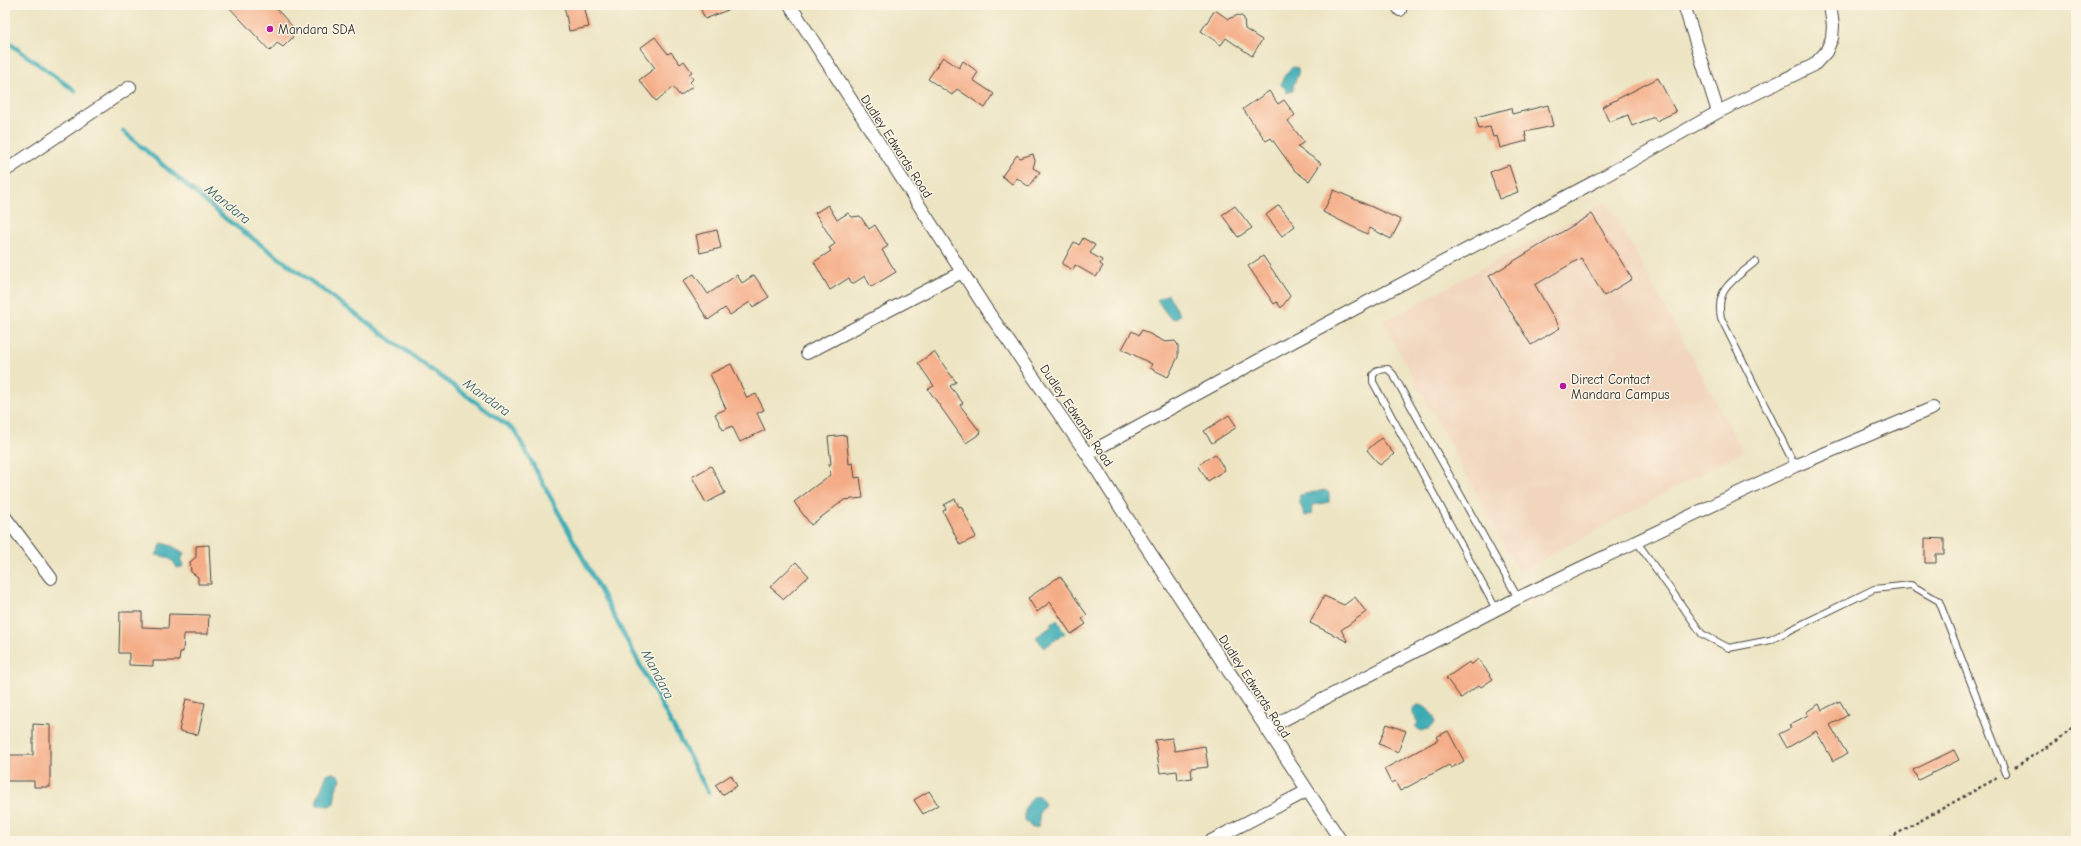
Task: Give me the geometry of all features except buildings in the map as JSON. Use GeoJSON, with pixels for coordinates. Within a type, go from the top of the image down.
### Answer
{"type":"FeatureCollection","features":[{"type":"Feature","properties":{"kind":"street","name":"Dudley Edwards Road"},"geometry":{"type":"LineString","coordinates":[[790,5],[962,272],[1088,454],[1122,510],[1306,791],[1341,841]]}},
{"type":"Feature","properties":{"kind":"street"},"geometry":{"type":"LineString","coordinates":[[1684,5],[1718,112]]}},
{"type":"Feature","properties":{"kind":"street"},"geometry":{"type":"LineString","coordinates":[[1088,454],[1294,341],[1596,181],[1718,112],[1814,65],[1826,52],[1832,38],[1833,26],[1830,5]]}},
{"type":"Feature","properties":{"kind":"street"},"geometry":{"type":"LineString","coordinates":[[5,171],[130,87]]}},
{"type":"Feature","properties":{"kind":"street"},"geometry":{"type":"LineString","coordinates":[[807,353],[962,272]]}},
{"type":"Feature","properties":{"kind":"street"},"geometry":{"type":"LineString","coordinates":[[1266,729],[1518,598],[1795,466],[1933,408]]}},
{"type":"Feature","properties":{"kind":"street"},"geometry":{"type":"LineString","coordinates":[[5,517],[51,578]]}},
{"type":"Feature","properties":{"kind":"street"},"geometry":{"type":"LineString","coordinates":[[1211,841],[1306,791]]}},
{"type":"Feature","properties":{"kind":"lane"},"geometry":{"type":"LineString","coordinates":[[1755,262],[1723,290],[1718,306],[1721,318],[1795,466]]}},
{"type":"Feature","properties":{"kind":"lane"},"geometry":{"type":"LineString","coordinates":[[1496,609],[1373,382],[1373,375],[1378,370],[1388,369],[1393,374],[1518,598]]}},
{"type":"Feature","properties":{"kind":"lane"},"geometry":{"type":"LineString","coordinates":[[1637,542],[1702,634],[1729,648],[1770,640],[1874,589],[1911,585],[1939,601],[2006,773]]}},
{"type":"Feature","properties":{"kind":"path"},"geometry":{"type":"LineString","coordinates":[[1884,841],[2006,773],[2058,740],[2076,724]]}},
{"type":"Feature","properties":{"kind":"shaded area","name":"Direct Contact Mandara Campus"},"geometry":{"type":"Polygon","coordinates":[[[1607,201],[1743,451],[1519,572],[1383,322],[1607,201]]]}},
{"type":"Feature","properties":{"kind":"water"},"geometry":{"type":"Polygon","coordinates":[[[1294,67],[1298,68],[1298,74],[1293,90],[1287,93],[1286,89],[1281,85],[1287,72],[1294,67]]]}},
{"type":"Feature","properties":{"kind":"water"},"geometry":{"type":"Polygon","coordinates":[[[1168,294],[1180,315],[1176,319],[1169,317],[1157,300],[1168,294]]]}},
{"type":"Feature","properties":{"kind":"water"},"geometry":{"type":"Polygon","coordinates":[[[1325,490],[1329,493],[1329,502],[1313,505],[1312,514],[1305,516],[1299,501],[1300,495],[1325,490]]]}},
{"type":"Feature","properties":{"kind":"water"},"geometry":{"type":"Polygon","coordinates":[[[162,543],[172,546],[184,553],[181,561],[183,565],[182,567],[177,568],[169,558],[156,555],[162,543]]]}},
{"type":"Feature","properties":{"kind":"water"},"geometry":{"type":"Polygon","coordinates":[[[1057,620],[1065,633],[1044,648],[1036,637],[1052,626],[1051,623],[1057,620]]]}},
{"type":"Feature","properties":{"kind":"water"},"geometry":{"type":"Polygon","coordinates":[[[1421,705],[1430,711],[1435,720],[1435,723],[1428,729],[1420,731],[1415,726],[1418,723],[1413,714],[1413,708],[1421,705]]]}},
{"type":"Feature","properties":{"kind":"water"},"geometry":{"type":"Polygon","coordinates":[[[333,773],[338,775],[341,779],[336,789],[334,803],[329,806],[317,805],[316,802],[327,774],[333,773]]]}},
{"type":"Feature","properties":{"kind":"water"},"geometry":{"type":"Polygon","coordinates":[[[1038,795],[1044,802],[1044,806],[1040,811],[1038,827],[1032,828],[1025,820],[1025,808],[1033,797],[1038,795]]]}},
{"type":"Feature","properties":{"kind":"waterway","name":"Mandara"},"geometry":{"type":"LineString","coordinates":[[5,40],[75,91]]}},
{"type":"Feature","properties":{"kind":"waterway","name":"Mandara"},"geometry":{"type":"LineString","coordinates":[[123,131],[226,219],[515,431],[708,792]]}},
{"type":"Feature","properties":{"kind":"place","name":"Mandara SDA"},"geometry":{"type":"Point","coordinates":[270,29]}},
{"type":"Feature","properties":{"kind":"place","name":"Direct Contact Mandara Campus"},"geometry":{"type":"Point","coordinates":[1563,386]}}]}
